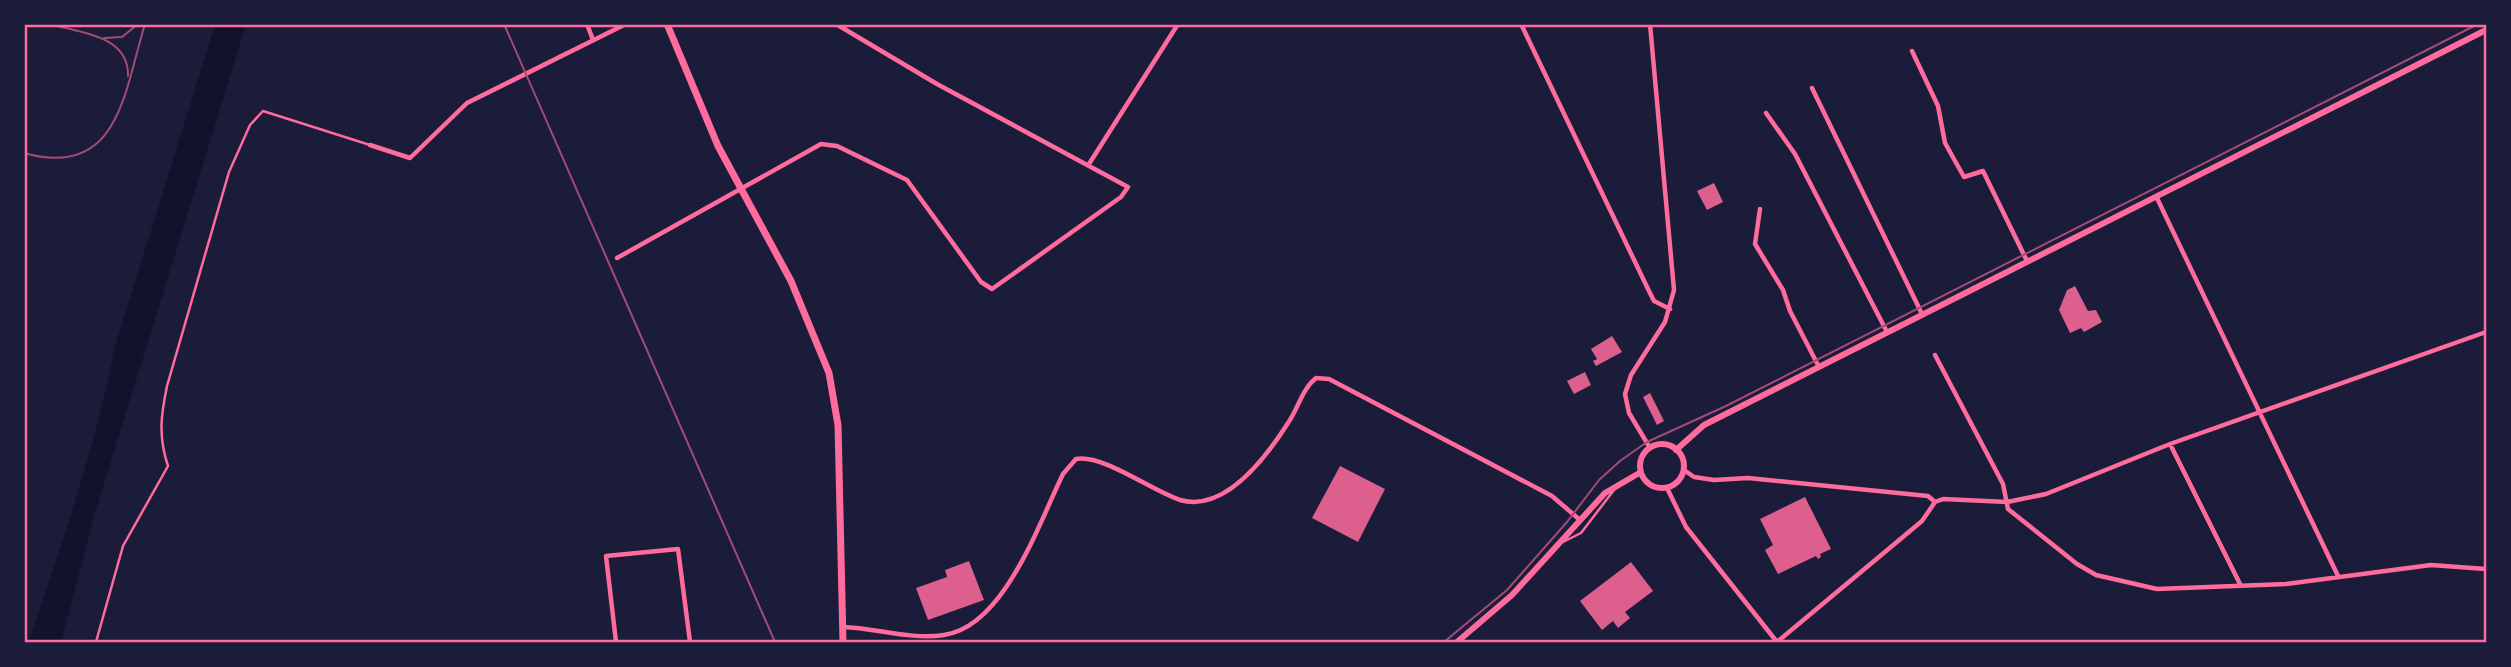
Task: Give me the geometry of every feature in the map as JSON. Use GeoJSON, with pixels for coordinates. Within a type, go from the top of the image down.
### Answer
{"type":"FeatureCollection","features":[{"type":"Feature","properties":{"kind":"main road"},"geometry":{"type":"LineString","coordinates":[[667,24],[718,146],[792,281],[833,386],[838,425],[843,642]]}},
{"type":"Feature","properties":{"kind":"main road"},"geometry":{"type":"LineString","coordinates":[[1676,450],[1704,425],[2487,30]]}},
{"type":"Feature","properties":{"kind":"main road"},"geometry":{"type":"LineString","coordinates":[[1666,445],[1676,450],[1681,455],[1684,470],[1678,481],[1667,488],[1650,484],[1641,472],[1641,461],[1650,448],[1666,445]]}},
{"type":"Feature","properties":{"kind":"main road"},"geometry":{"type":"LineString","coordinates":[[1457,642],[1505,602],[1580,520],[1619,483],[1641,472]]}},
{"type":"Feature","properties":{"kind":"street"},"geometry":{"type":"LineString","coordinates":[[587,24],[593,40]]}},
{"type":"Feature","properties":{"kind":"street"},"geometry":{"type":"LineString","coordinates":[[370,145],[410,158],[467,103],[626,24]]}},
{"type":"Feature","properties":{"kind":"street"},"geometry":{"type":"LineString","coordinates":[[617,258],[821,144],[837,146],[907,180],[981,282],[992,289],[1121,197],[1128,187],[937,85],[836,24]]}},
{"type":"Feature","properties":{"kind":"street"},"geometry":{"type":"LineString","coordinates":[[1088,164],[1178,24]]}},
{"type":"Feature","properties":{"kind":"street"},"geometry":{"type":"LineString","coordinates":[[1521,24],[1654,301],[1670,309]]}},
{"type":"Feature","properties":{"kind":"street"},"geometry":{"type":"LineString","coordinates":[[1650,24],[1674,275],[1670,309],[1659,333],[1631,375],[1625,394],[1629,413],[1650,448]]}},
{"type":"Feature","properties":{"kind":"street"},"geometry":{"type":"LineString","coordinates":[[1912,51],[1938,106],[1945,143],[1964,177],[1983,171],[2027,261]]}},
{"type":"Feature","properties":{"kind":"street"},"geometry":{"type":"LineString","coordinates":[[1812,88],[1922,314]]}},
{"type":"Feature","properties":{"kind":"street"},"geometry":{"type":"LineString","coordinates":[[1766,113],[1795,153],[1887,332]]}},
{"type":"Feature","properties":{"kind":"street"},"geometry":{"type":"LineString","coordinates":[[2156,195],[2338,576]]}},
{"type":"Feature","properties":{"kind":"street"},"geometry":{"type":"LineString","coordinates":[[1760,209],[1755,244],[1783,290],[1790,311],[1819,367]]}},
{"type":"Feature","properties":{"kind":"street"},"geometry":{"type":"LineString","coordinates":[[1667,488],[1686,527],[1777,642],[1922,520],[1934,502],[1944,499],[2007,502],[2046,494],[2170,444],[2487,332]]}},
{"type":"Feature","properties":{"kind":"street"},"geometry":{"type":"LineString","coordinates":[[1935,355],[2003,484],[2008,509],[2096,575],[2157,589],[2286,584],[2431,565],[2486,569]]}},
{"type":"Feature","properties":{"kind":"street"},"geometry":{"type":"LineString","coordinates":[[843,627],[926,636],[945,635],[968,627],[988,613],[1002,595],[1070,463],[1088,458],[1183,501],[1220,495],[1252,469],[1280,435],[1307,387],[1316,377],[1338,384],[1552,496],[1580,520]]}},
{"type":"Feature","properties":{"kind":"street"},"geometry":{"type":"LineString","coordinates":[[2170,444],[2240,585]]}},
{"type":"Feature","properties":{"kind":"street"},"geometry":{"type":"LineString","coordinates":[[1684,470],[1694,477],[1714,480],[1748,478],[1928,496],[1934,502]]}},
{"type":"Feature","properties":{"kind":"street"},"geometry":{"type":"LineString","coordinates":[[616,642],[606,556],[678,549],[690,642]]}},
{"type":"Feature","properties":{"kind":"lane"},"geometry":{"type":"LineString","coordinates":[[96,642],[123,545],[168,466],[160,444],[160,418],[167,386],[229,172],[250,125],[263,111],[370,145]]}},
{"type":"Feature","properties":{"kind":"lane"},"geometry":{"type":"LineString","coordinates":[[1557,545],[1581,533],[1604,508],[1619,483]]}},
{"type":"Feature","properties":{"kind":"shaded area"},"geometry":{"type":"Polygon","coordinates":[[[215,25],[246,25],[95,513],[61,642],[29,642],[71,515],[96,430],[117,340],[215,25]]]}},
{"type":"Feature","properties":{"kind":"building"},"geometry":{"type":"Polygon","coordinates":[[[1714,183],[1723,202],[1707,210],[1697,191],[1714,183]]]}},
{"type":"Feature","properties":{"kind":"building"},"geometry":{"type":"Polygon","coordinates":[[[2075,286],[2088,311],[2096,310],[2102,322],[2084,332],[2081,328],[2070,333],[2059,310],[2067,290],[2075,286]]]}},
{"type":"Feature","properties":{"kind":"building"},"geometry":{"type":"Polygon","coordinates":[[[1612,336],[1622,352],[1596,366],[1593,361],[1597,359],[1591,349],[1612,336]]]}},
{"type":"Feature","properties":{"kind":"building"},"geometry":{"type":"Polygon","coordinates":[[[1585,372],[1591,385],[1574,394],[1567,381],[1585,372]]]}},
{"type":"Feature","properties":{"kind":"building"},"geometry":{"type":"Polygon","coordinates":[[[1650,393],[1664,421],[1657,425],[1643,397],[1650,393]]]}},
{"type":"Feature","properties":{"kind":"building"},"geometry":{"type":"Polygon","coordinates":[[[1340,466],[1385,489],[1358,542],[1312,518],[1340,466]]]}},
{"type":"Feature","properties":{"kind":"building"},"geometry":{"type":"Polygon","coordinates":[[[1805,497],[1831,549],[1820,554],[1818,559],[1816,556],[1778,574],[1765,550],[1773,545],[1760,519],[1805,497]]]}},
{"type":"Feature","properties":{"kind":"building"},"geometry":{"type":"Polygon","coordinates":[[[969,561],[984,600],[928,620],[916,588],[947,577],[945,570],[969,561]]]}},
{"type":"Feature","properties":{"kind":"building"},"geometry":{"type":"Polygon","coordinates":[[[1631,562],[1653,591],[1625,612],[1630,618],[1618,628],[1613,621],[1602,630],[1580,601],[1631,562]]]}},
{"type":"Feature","properties":{"kind":"tram line"},"geometry":{"type":"LineString","coordinates":[[50,24],[101,38],[112,44],[126,62],[128,76]]}},
{"type":"Feature","properties":{"kind":"tram line"},"geometry":{"type":"LineString","coordinates":[[104,38],[122,37],[138,24]]}},
{"type":"Feature","properties":{"kind":"tram line"},"geometry":{"type":"LineString","coordinates":[[24,153],[56,158],[80,154],[98,142],[112,124],[123,102],[145,24]]}},
{"type":"Feature","properties":{"kind":"tram line"},"geometry":{"type":"LineString","coordinates":[[504,24],[775,642]]}},
{"type":"Feature","properties":{"kind":"tram line"},"geometry":{"type":"LineString","coordinates":[[1444,642],[1507,590],[1567,522],[1599,480],[1647,442],[1726,406],[2478,24]]}}]}
